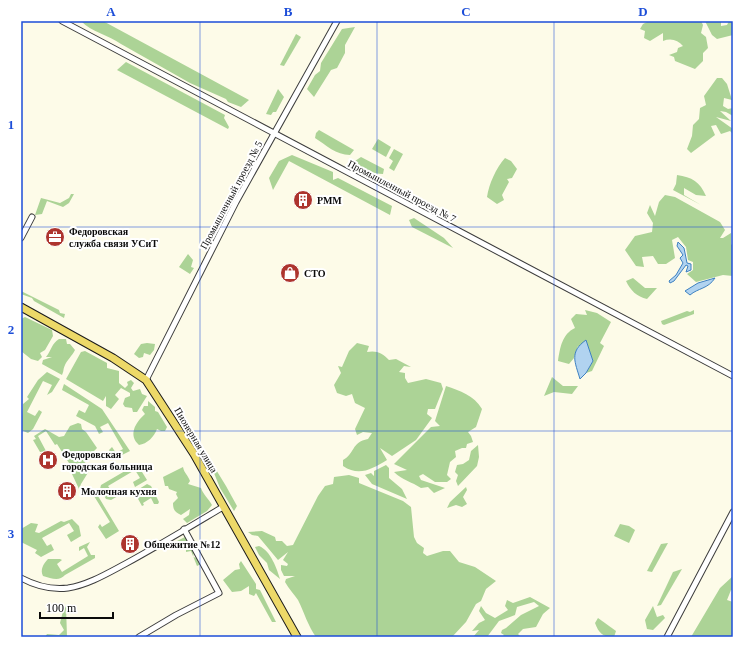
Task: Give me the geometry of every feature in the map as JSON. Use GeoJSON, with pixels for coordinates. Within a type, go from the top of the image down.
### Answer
{"type":"FeatureCollection","features":[{"type":"Feature","properties":{"kind":"main road","name":"Пионерная улица"},"geometry":{"type":"LineString","coordinates":[[21,307],[114,358],[146,380],[176,425],[297,637]]}},
{"type":"Feature","properties":{"kind":"street","name":"Промышленный проезд № 7"},"geometry":{"type":"LineString","coordinates":[[62,21],[733,376]]}},
{"type":"Feature","properties":{"kind":"street","name":"Промышленный проезд № 5"},"geometry":{"type":"LineString","coordinates":[[146,380],[273,133],[337,21]]}},
{"type":"Feature","properties":{"kind":"street"},"geometry":{"type":"LineString","coordinates":[[21,238],[32,217]]}},
{"type":"Feature","properties":{"kind":"street"},"geometry":{"type":"LineString","coordinates":[[21,578],[37,586],[54,588],[80,585],[106,574],[223,506]]}},
{"type":"Feature","properties":{"kind":"street"},"geometry":{"type":"LineString","coordinates":[[667,637],[733,512]]}},
{"type":"Feature","properties":{"kind":"street"},"geometry":{"type":"LineString","coordinates":[[139,637],[176,615],[219,593],[184,530]]}},
{"type":"Feature","properties":{"kind":"green space"},"geometry":{"type":"Polygon","coordinates":[[[81,21],[103,21],[249,100],[241,107],[228,102],[226,99],[190,83],[90,28],[81,21]]]}},
{"type":"Feature","properties":{"kind":"green space"},"geometry":{"type":"Polygon","coordinates":[[[649,21],[701,21],[703,25],[701,33],[706,37],[708,48],[703,53],[703,61],[695,69],[675,61],[674,57],[669,55],[677,52],[678,48],[683,46],[674,40],[663,41],[663,33],[650,41],[644,38],[645,31],[640,29],[643,24],[649,21]]]}},
{"type":"Feature","properties":{"kind":"green space"},"geometry":{"type":"Polygon","coordinates":[[[705,21],[721,21],[721,26],[727,25],[729,21],[733,21],[733,35],[717,39],[712,35],[705,21]]]}},
{"type":"Feature","properties":{"kind":"green space"},"geometry":{"type":"Polygon","coordinates":[[[355,27],[345,45],[345,53],[337,68],[331,70],[314,97],[307,89],[315,75],[320,71],[321,63],[342,29],[355,27]]]}},
{"type":"Feature","properties":{"kind":"green space"},"geometry":{"type":"Polygon","coordinates":[[[296,34],[301,37],[284,66],[280,65],[296,34]]]}},
{"type":"Feature","properties":{"kind":"green space"},"geometry":{"type":"Polygon","coordinates":[[[126,62],[225,115],[224,118],[229,127],[228,129],[117,70],[126,62]]]}},
{"type":"Feature","properties":{"kind":"green space"},"geometry":{"type":"Polygon","coordinates":[[[717,78],[722,78],[727,84],[732,100],[724,98],[723,106],[728,109],[733,108],[733,116],[726,112],[720,111],[731,121],[716,117],[733,129],[733,134],[730,131],[721,134],[716,125],[711,126],[715,135],[691,153],[687,149],[692,136],[693,125],[699,119],[700,108],[706,105],[704,96],[717,78]]]}},
{"type":"Feature","properties":{"kind":"green space"},"geometry":{"type":"Polygon","coordinates":[[[278,89],[284,97],[276,112],[273,112],[271,115],[266,114],[278,89]]]}},
{"type":"Feature","properties":{"kind":"green space"},"geometry":{"type":"Polygon","coordinates":[[[319,130],[354,150],[350,155],[345,155],[331,149],[315,138],[316,133],[319,130]]]}},
{"type":"Feature","properties":{"kind":"green space"},"geometry":{"type":"Polygon","coordinates":[[[378,139],[391,147],[386,157],[372,149],[378,139]]]}},
{"type":"Feature","properties":{"kind":"green space"},"geometry":{"type":"Polygon","coordinates":[[[394,149],[403,154],[394,171],[389,168],[393,161],[389,158],[394,149]]]}},
{"type":"Feature","properties":{"kind":"green space"},"geometry":{"type":"Polygon","coordinates":[[[292,155],[333,172],[333,180],[338,178],[392,206],[390,215],[289,161],[273,190],[269,178],[279,161],[292,155]]]}},
{"type":"Feature","properties":{"kind":"green space"},"geometry":{"type":"Polygon","coordinates":[[[361,157],[384,169],[383,174],[371,172],[360,166],[355,161],[361,157]]]}},
{"type":"Feature","properties":{"kind":"green space"},"geometry":{"type":"Polygon","coordinates":[[[505,158],[511,161],[517,169],[512,178],[507,179],[509,182],[502,195],[504,200],[497,204],[487,197],[493,176],[505,158]]]}},
{"type":"Feature","properties":{"kind":"green space"},"geometry":{"type":"Polygon","coordinates":[[[677,175],[687,177],[695,181],[701,187],[706,196],[696,195],[684,188],[684,195],[701,205],[673,190],[676,184],[677,175]]]}},
{"type":"Feature","properties":{"kind":"green space"},"geometry":{"type":"Polygon","coordinates":[[[71,194],[74,194],[69,203],[63,207],[47,201],[42,214],[35,215],[41,198],[60,203],[69,198],[71,194]]]}},
{"type":"Feature","properties":{"kind":"green space"},"geometry":{"type":"Polygon","coordinates":[[[665,195],[675,197],[720,222],[725,230],[720,238],[723,238],[731,233],[731,245],[733,243],[733,276],[723,275],[696,282],[687,274],[693,270],[693,262],[688,260],[686,247],[678,237],[672,240],[675,258],[666,264],[658,264],[653,256],[642,257],[644,267],[636,266],[625,250],[635,236],[652,232],[653,223],[647,213],[650,205],[655,216],[659,202],[665,195]]]}},
{"type":"Feature","properties":{"kind":"green space"},"geometry":{"type":"Polygon","coordinates":[[[414,218],[444,238],[453,248],[412,227],[409,220],[414,218]]]}},
{"type":"Feature","properties":{"kind":"green space"},"geometry":{"type":"Polygon","coordinates":[[[188,254],[193,260],[191,267],[194,268],[190,274],[179,267],[188,254]]]}},
{"type":"Feature","properties":{"kind":"green space"},"geometry":{"type":"Polygon","coordinates":[[[633,278],[645,288],[657,288],[647,299],[640,297],[634,293],[626,281],[633,278]]]}},
{"type":"Feature","properties":{"kind":"green space"},"geometry":{"type":"Polygon","coordinates":[[[21,291],[59,310],[60,313],[65,314],[64,318],[34,301],[32,298],[21,294],[21,291]]]}},
{"type":"Feature","properties":{"kind":"green space"},"geometry":{"type":"Polygon","coordinates":[[[585,310],[597,313],[611,322],[600,343],[604,346],[592,371],[586,373],[593,361],[578,346],[574,358],[569,364],[558,361],[564,338],[575,328],[571,319],[576,314],[587,315],[585,310]]]}},
{"type":"Feature","properties":{"kind":"green space"},"geometry":{"type":"Polygon","coordinates":[[[694,310],[694,314],[664,325],[662,324],[661,321],[687,311],[690,312],[694,310]]]}},
{"type":"Feature","properties":{"kind":"green space"},"geometry":{"type":"Polygon","coordinates":[[[25,317],[52,330],[53,336],[45,350],[40,353],[42,357],[38,361],[31,359],[21,351],[21,319],[25,317]]]}},
{"type":"Feature","properties":{"kind":"green space"},"geometry":{"type":"Polygon","coordinates":[[[59,339],[66,339],[67,344],[70,344],[75,350],[64,366],[62,375],[42,364],[43,360],[52,357],[46,357],[59,339]]]}},
{"type":"Feature","properties":{"kind":"green space"},"geometry":{"type":"Polygon","coordinates":[[[357,343],[369,346],[367,352],[373,351],[379,353],[389,360],[396,359],[411,367],[404,366],[399,372],[405,373],[405,378],[408,383],[426,379],[441,383],[443,389],[435,409],[428,409],[427,414],[432,418],[416,440],[392,456],[380,448],[387,460],[371,469],[360,471],[355,471],[343,466],[343,460],[350,455],[356,445],[368,439],[372,433],[363,432],[357,435],[355,429],[365,408],[355,403],[352,394],[346,396],[337,393],[334,385],[341,373],[338,366],[342,367],[349,351],[357,343]]]}},
{"type":"Feature","properties":{"kind":"green space"},"geometry":{"type":"Polygon","coordinates":[[[141,344],[155,344],[154,350],[150,355],[144,353],[143,357],[139,358],[134,354],[141,344]]]}},
{"type":"Feature","properties":{"kind":"green space"},"geometry":{"type":"Polygon","coordinates":[[[85,351],[107,363],[107,368],[119,371],[119,383],[125,388],[128,385],[127,382],[131,380],[134,383],[131,388],[133,391],[140,389],[142,394],[147,396],[137,412],[133,412],[132,408],[125,407],[123,404],[125,398],[130,396],[130,393],[121,388],[115,395],[119,399],[111,409],[106,406],[106,396],[103,401],[66,379],[81,352],[85,351]]]}},
{"type":"Feature","properties":{"kind":"green space"},"geometry":{"type":"Polygon","coordinates":[[[47,372],[60,379],[52,392],[47,395],[52,385],[43,381],[27,412],[35,416],[39,410],[42,412],[33,429],[28,433],[21,430],[23,404],[29,399],[27,397],[38,380],[47,372]]]}},
{"type":"Feature","properties":{"kind":"green space"},"geometry":{"type":"Polygon","coordinates":[[[552,377],[563,386],[578,386],[572,394],[554,392],[544,396],[552,377]]]}},
{"type":"Feature","properties":{"kind":"green space"},"geometry":{"type":"Polygon","coordinates":[[[64,384],[102,409],[130,451],[114,459],[109,450],[112,447],[116,453],[123,449],[108,423],[100,427],[103,432],[99,434],[95,426],[76,416],[79,410],[85,413],[89,405],[62,390],[64,384]]]}},
{"type":"Feature","properties":{"kind":"green space"},"geometry":{"type":"Polygon","coordinates":[[[446,386],[471,397],[482,409],[476,427],[468,432],[473,442],[467,444],[466,448],[455,451],[456,457],[450,462],[447,475],[451,479],[447,482],[435,482],[423,474],[419,476],[421,480],[445,488],[434,493],[428,487],[421,488],[397,475],[394,472],[407,470],[394,464],[431,427],[440,426],[435,421],[446,386]]]}},
{"type":"Feature","properties":{"kind":"green space"},"geometry":{"type":"Polygon","coordinates":[[[148,401],[155,407],[155,411],[158,412],[167,427],[165,431],[157,429],[150,440],[139,445],[133,433],[138,421],[145,414],[142,410],[144,406],[148,406],[148,401]]]}},
{"type":"Feature","properties":{"kind":"green space"},"geometry":{"type":"Polygon","coordinates":[[[78,423],[81,424],[82,429],[86,432],[97,448],[94,451],[95,455],[83,464],[84,471],[89,471],[79,489],[72,474],[74,471],[57,444],[55,445],[46,431],[38,436],[46,451],[40,452],[33,440],[36,439],[34,436],[45,429],[59,437],[64,436],[70,426],[78,423]]]}},
{"type":"Feature","properties":{"kind":"green space"},"geometry":{"type":"Polygon","coordinates":[[[188,424],[237,506],[234,511],[220,488],[214,473],[203,455],[197,449],[188,424]]]}},
{"type":"Feature","properties":{"kind":"green space"},"geometry":{"type":"Polygon","coordinates":[[[478,445],[479,457],[477,466],[458,486],[456,481],[458,475],[455,472],[457,465],[463,464],[469,460],[471,451],[478,445]]]}},
{"type":"Feature","properties":{"kind":"green space"},"geometry":{"type":"Polygon","coordinates":[[[137,464],[147,480],[135,487],[133,482],[140,478],[135,470],[108,486],[113,493],[117,491],[120,495],[111,500],[106,499],[100,489],[101,485],[137,464]]]}},
{"type":"Feature","properties":{"kind":"green space"},"geometry":{"type":"Polygon","coordinates":[[[386,465],[389,468],[389,478],[402,489],[407,499],[372,484],[365,475],[371,473],[374,476],[374,471],[386,465]]]}},
{"type":"Feature","properties":{"kind":"green space"},"geometry":{"type":"Polygon","coordinates":[[[183,467],[190,481],[188,484],[201,488],[212,505],[207,511],[187,523],[183,519],[189,515],[190,509],[181,515],[177,513],[173,507],[173,503],[178,498],[176,494],[177,492],[169,489],[168,486],[165,486],[163,477],[183,467]]]}},
{"type":"Feature","properties":{"kind":"green space"},"geometry":{"type":"Polygon","coordinates":[[[349,475],[359,478],[359,483],[403,501],[411,507],[414,537],[417,543],[424,548],[423,553],[427,556],[443,551],[450,551],[459,562],[475,567],[496,581],[486,589],[481,601],[476,604],[466,622],[452,637],[316,637],[308,624],[298,600],[285,582],[286,579],[295,576],[284,576],[281,570],[281,565],[287,566],[288,564],[283,560],[288,552],[278,560],[258,536],[252,535],[248,532],[262,531],[275,537],[276,541],[282,541],[287,546],[293,545],[318,496],[325,486],[333,484],[334,477],[349,475]]]}},
{"type":"Feature","properties":{"kind":"green space"},"geometry":{"type":"Polygon","coordinates":[[[147,484],[151,486],[159,502],[158,504],[154,504],[151,498],[143,503],[144,505],[142,506],[137,497],[139,489],[147,484]]]}},
{"type":"Feature","properties":{"kind":"green space"},"geometry":{"type":"Polygon","coordinates":[[[466,487],[467,490],[463,497],[467,504],[462,507],[456,505],[447,508],[450,502],[466,487]]]}},
{"type":"Feature","properties":{"kind":"green space"},"geometry":{"type":"Polygon","coordinates":[[[94,496],[98,496],[119,531],[106,539],[98,527],[100,524],[102,527],[110,522],[94,496]]]}},
{"type":"Feature","properties":{"kind":"green space"},"geometry":{"type":"Polygon","coordinates":[[[72,519],[79,526],[81,536],[71,542],[67,535],[74,531],[69,523],[42,538],[47,546],[51,544],[54,550],[41,557],[35,553],[37,550],[21,542],[21,529],[31,523],[38,524],[35,532],[39,533],[61,521],[64,522],[72,519]]]}},
{"type":"Feature","properties":{"kind":"green space"},"geometry":{"type":"Polygon","coordinates":[[[620,524],[629,526],[635,530],[629,543],[614,536],[620,524]]]}},
{"type":"Feature","properties":{"kind":"green space"},"geometry":{"type":"Polygon","coordinates":[[[185,537],[194,552],[193,556],[191,551],[186,552],[186,547],[179,543],[171,546],[169,545],[185,537]]]}},
{"type":"Feature","properties":{"kind":"green space"},"geometry":{"type":"Polygon","coordinates":[[[90,542],[87,547],[91,555],[95,555],[95,558],[63,577],[55,579],[43,576],[42,567],[48,559],[62,560],[57,564],[62,572],[88,556],[84,548],[79,551],[79,547],[90,542]]]}},
{"type":"Feature","properties":{"kind":"green space"},"geometry":{"type":"Polygon","coordinates":[[[668,543],[652,572],[647,571],[661,544],[668,543]]]}},
{"type":"Feature","properties":{"kind":"green space"},"geometry":{"type":"Polygon","coordinates":[[[259,546],[263,548],[270,556],[280,579],[269,570],[267,563],[259,555],[255,547],[259,546]]]}},
{"type":"Feature","properties":{"kind":"green space"},"geometry":{"type":"Polygon","coordinates":[[[193,557],[197,558],[201,564],[197,566],[193,557]]]}},
{"type":"Feature","properties":{"kind":"green space"},"geometry":{"type":"Polygon","coordinates":[[[241,561],[256,584],[256,589],[260,590],[276,622],[272,622],[256,593],[254,596],[249,594],[249,586],[241,591],[232,592],[223,580],[235,570],[240,569],[239,564],[241,561]]]}},
{"type":"Feature","properties":{"kind":"green space"},"geometry":{"type":"Polygon","coordinates":[[[682,569],[661,605],[657,606],[673,572],[682,569]]]}},
{"type":"Feature","properties":{"kind":"green space"},"geometry":{"type":"Polygon","coordinates":[[[733,576],[733,591],[731,590],[727,600],[733,602],[733,637],[691,637],[720,588],[733,576]]]}},
{"type":"Feature","properties":{"kind":"green space"},"geometry":{"type":"Polygon","coordinates":[[[530,597],[550,608],[543,614],[536,627],[523,629],[518,634],[521,637],[502,637],[504,635],[501,633],[502,630],[521,615],[539,606],[534,602],[517,607],[515,615],[499,621],[487,637],[473,637],[479,630],[472,631],[479,623],[485,620],[479,611],[481,606],[486,613],[495,618],[508,610],[505,606],[507,600],[513,603],[530,597]]]}},
{"type":"Feature","properties":{"kind":"green space"},"geometry":{"type":"Polygon","coordinates":[[[66,606],[67,637],[45,637],[47,634],[59,635],[64,630],[60,623],[66,606]]]}},
{"type":"Feature","properties":{"kind":"green space"},"geometry":{"type":"Polygon","coordinates":[[[653,606],[657,617],[663,615],[665,618],[653,630],[647,629],[645,620],[653,606]]]}},
{"type":"Feature","properties":{"kind":"green space"},"geometry":{"type":"Polygon","coordinates":[[[598,618],[616,631],[614,637],[604,635],[600,632],[595,623],[598,618]]]}},
{"type":"Feature","properties":{"kind":"water"},"geometry":{"type":"Polygon","coordinates":[[[678,242],[684,248],[687,263],[691,264],[691,270],[686,272],[688,266],[686,265],[674,281],[670,283],[669,281],[676,275],[683,263],[680,258],[683,255],[677,246],[678,242]]]}},
{"type":"Feature","properties":{"kind":"water"},"geometry":{"type":"Polygon","coordinates":[[[715,278],[712,282],[690,295],[685,291],[698,283],[715,278]]]}},
{"type":"Feature","properties":{"kind":"water"},"geometry":{"type":"Polygon","coordinates":[[[586,340],[593,361],[586,373],[580,379],[575,362],[575,353],[581,344],[586,340]]]}},
{"type":"Feature","properties":{"kind":"place","name":"РММ"},"geometry":{"type":"Point","coordinates":[303,200]}},
{"type":"Feature","properties":{"kind":"place","name":"Федоровская служба связи УСиТ"},"geometry":{"type":"Point","coordinates":[55,237]}},
{"type":"Feature","properties":{"kind":"place","name":"СТО"},"geometry":{"type":"Point","coordinates":[290,273]}},
{"type":"Feature","properties":{"kind":"place","name":"Федоровская городская больница"},"geometry":{"type":"Point","coordinates":[48,460]}},
{"type":"Feature","properties":{"kind":"place","name":"Молочная кухня"},"geometry":{"type":"Point","coordinates":[67,491]}},
{"type":"Feature","properties":{"kind":"place","name":"Общежитие №12"},"geometry":{"type":"Point","coordinates":[130,544]}}]}
